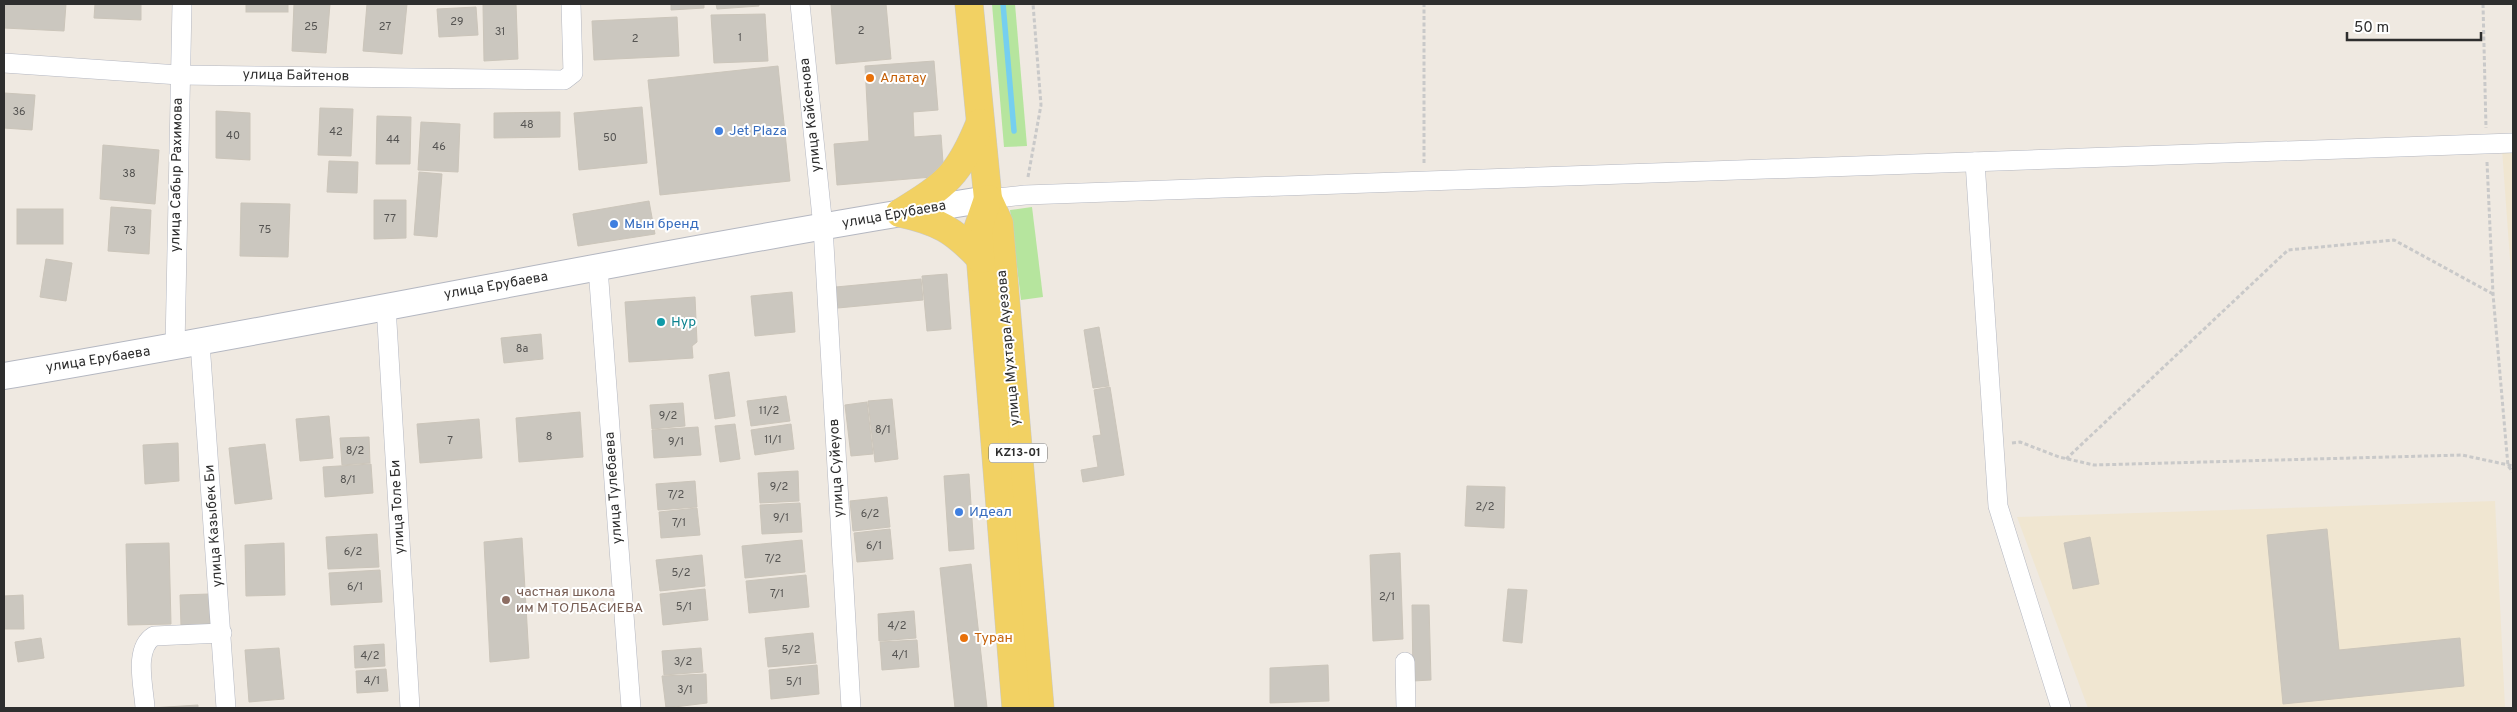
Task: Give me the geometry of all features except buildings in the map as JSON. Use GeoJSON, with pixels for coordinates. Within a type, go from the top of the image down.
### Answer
{"type":"FeatureCollection","features":[{"type":"Feature","properties":{"kind":"main road","name":"улица Мухтара Ауезова"},"geometry":{"type":"LineString","coordinates":[[969,4],[988,199],[999,223],[1040,708]]}},
{"type":"Feature","properties":{"kind":"main road"},"geometry":{"type":"LineString","coordinates":[[900,213],[932,194],[959,167],[967,156],[981,122]]}},
{"type":"Feature","properties":{"kind":"main road","name":"улица Мухтара Ауезова"},"geometry":{"type":"LineString","coordinates":[[988,199],[978,228],[1016,708]]}},
{"type":"Feature","properties":{"kind":"main road"},"geometry":{"type":"LineString","coordinates":[[900,213],[928,219],[947,228],[963,240],[981,259]]}},
{"type":"Feature","properties":{"kind":"street","name":"улица Сабыр Рахимова"},"geometry":{"type":"LineString","coordinates":[[182,4],[178,75],[187,345]]}},
{"type":"Feature","properties":{"kind":"street","name":"улица Байтенов"},"geometry":{"type":"LineString","coordinates":[[4,63],[178,75],[564,80],[573,73],[571,4]]}},
{"type":"Feature","properties":{"kind":"street","name":"улица Кайсенова"},"geometry":{"type":"LineString","coordinates":[[800,4],[823,227]]}},
{"type":"Feature","properties":{"kind":"street"},"geometry":{"type":"LineString","coordinates":[[988,199],[1024,195],[2513,143]]}},
{"type":"Feature","properties":{"kind":"street"},"geometry":{"type":"LineString","coordinates":[[1975,162],[1998,506],[2061,708]]}},
{"type":"Feature","properties":{"kind":"street","name":"улица Ерубаева"},"geometry":{"type":"LineString","coordinates":[[4,376],[187,345],[386,306],[900,213],[988,199]]}},
{"type":"Feature","properties":{"kind":"street","name":"улица Суйеуов"},"geometry":{"type":"LineString","coordinates":[[823,227],[851,708]]}},
{"type":"Feature","properties":{"kind":"street","name":"улица Тулебаева"},"geometry":{"type":"LineString","coordinates":[[598,268],[631,708]]}},
{"type":"Feature","properties":{"kind":"street","name":"улица Толе Би"},"geometry":{"type":"LineString","coordinates":[[386,306],[410,708]]}},
{"type":"Feature","properties":{"kind":"street","name":"улица Казыбек Би"},"geometry":{"type":"LineString","coordinates":[[187,345],[222,633],[226,708]]}},
{"type":"Feature","properties":{"kind":"street"},"geometry":{"type":"LineString","coordinates":[[145,708],[142,652],[146,641],[154,636],[222,633]]}},
{"type":"Feature","properties":{"kind":"street"},"geometry":{"type":"LineString","coordinates":[[1405,662],[1406,708]]}},
{"type":"Feature","properties":{"kind":"path"},"geometry":{"type":"LineString","coordinates":[[1024,195],[1041,105],[1033,4]]}},
{"type":"Feature","properties":{"kind":"path"},"geometry":{"type":"LineString","coordinates":[[1424,4],[1424,181]]}},
{"type":"Feature","properties":{"kind":"path"},"geometry":{"type":"LineString","coordinates":[[2483,4],[2493,294],[2508,466],[2513,472]]}},
{"type":"Feature","properties":{"kind":"path"},"geometry":{"type":"LineString","coordinates":[[2066,459],[2288,250],[2394,240],[2493,294]]}},
{"type":"Feature","properties":{"kind":"path"},"geometry":{"type":"LineString","coordinates":[[1995,444],[2020,442],[2066,459],[2094,465],[2462,455],[2513,466]]}},
{"type":"Feature","properties":{"kind":"shaded area"},"geometry":{"type":"Polygon","coordinates":[[[2513,134],[2513,301],[2501,135],[2513,134]]]}},
{"type":"Feature","properties":{"kind":"shaded area"},"geometry":{"type":"Polygon","coordinates":[[[2495,501],[2505,708],[2088,708],[2017,517],[2495,501]]]}},
{"type":"Feature","properties":{"kind":"green space"},"geometry":{"type":"Polygon","coordinates":[[[992,4],[1015,4],[1027,146],[1004,147],[992,4]]]}},
{"type":"Feature","properties":{"kind":"green space"},"geometry":{"type":"Polygon","coordinates":[[[1032,207],[1043,297],[1021,300],[1010,210],[1032,207]]]}},
{"type":"Feature","properties":{"kind":"waterway"},"geometry":{"type":"LineString","coordinates":[[1003,4],[1014,131]]}},
{"type":"Feature","properties":{"kind":"place","name":"Алатау"},"geometry":{"type":"Point","coordinates":[870,78]}},
{"type":"Feature","properties":{"kind":"place","name":"Jet Plaza"},"geometry":{"type":"Point","coordinates":[719,131]}},
{"type":"Feature","properties":{"kind":"place","name":"Мын бренд"},"geometry":{"type":"Point","coordinates":[614,224]}},
{"type":"Feature","properties":{"kind":"place","name":"Нур"},"geometry":{"type":"Point","coordinates":[661,322]}},
{"type":"Feature","properties":{"kind":"place","name":"Идеал"},"geometry":{"type":"Point","coordinates":[959,512]}},
{"type":"Feature","properties":{"kind":"place","name":"частная школа им М ТОЛБАСИЕВА"},"geometry":{"type":"Point","coordinates":[506,600]}},
{"type":"Feature","properties":{"kind":"place","name":"Туран"},"geometry":{"type":"Point","coordinates":[964,638]}}]}
